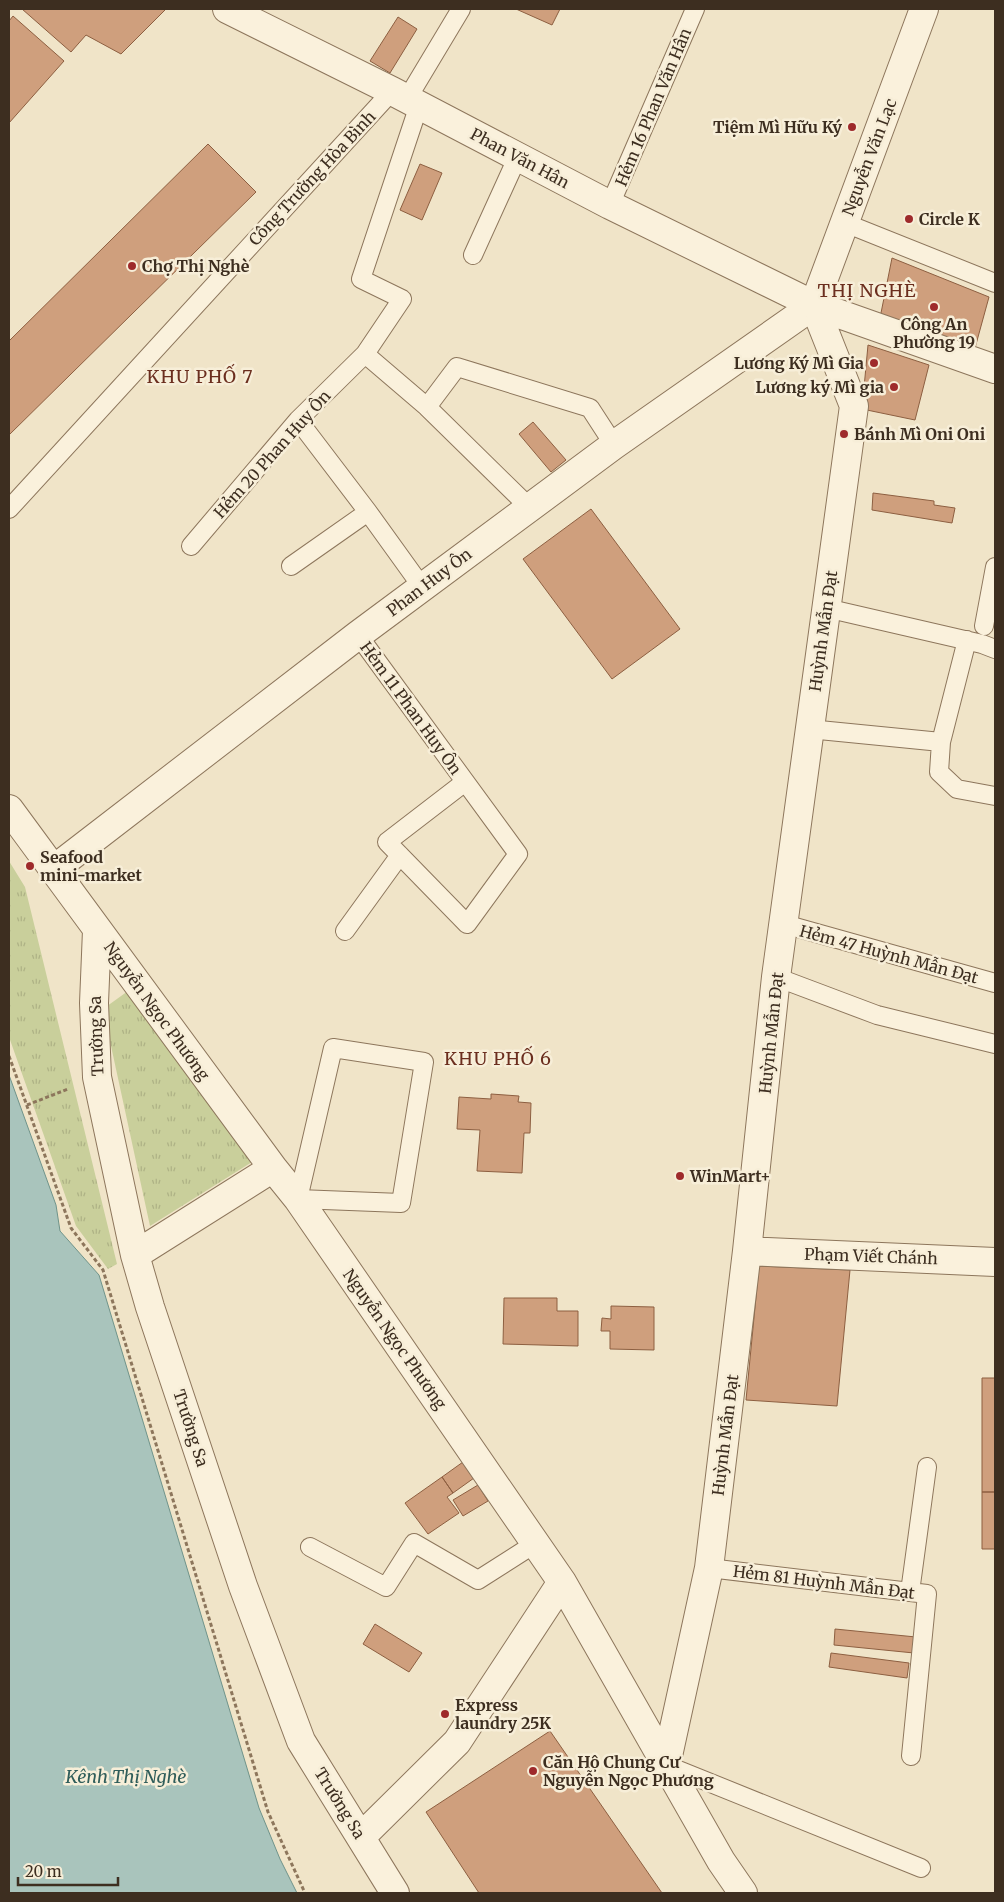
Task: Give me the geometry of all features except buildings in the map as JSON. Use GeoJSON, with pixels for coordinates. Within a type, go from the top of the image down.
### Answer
{"type":"FeatureCollection","features":[{"type":"Feature","properties":{"kind":"street","name":"Phan Văn Hân"},"geometry":{"type":"LineString","coordinates":[[227,9],[406,98],[610,205],[814,305],[995,368]]}},
{"type":"Feature","properties":{"kind":"street","name":"Nguyễn Văn Lạc"},"geometry":{"type":"LineString","coordinates":[[814,305],[924,9]]}},
{"type":"Feature","properties":{"kind":"street","name":"Phan Huy Ôn"},"geometry":{"type":"LineString","coordinates":[[53,870],[422,587],[614,445],[814,305]]}},
{"type":"Feature","properties":{"kind":"street","name":"Huỳnh Mẫn Đạt"},"geometry":{"type":"LineString","coordinates":[[666,1765],[709,1568],[747,1251],[776,977],[854,406],[814,305]]}},
{"type":"Feature","properties":{"kind":"street","name":"Nguyễn Ngọc Phương"},"geometry":{"type":"LineString","coordinates":[[9,809],[273,1168],[298,1199],[536,1543],[562,1582],[721,1862],[743,1893]]}},
{"type":"Feature","properties":{"kind":"street","name":"Trường Sa"},"geometry":{"type":"LineString","coordinates":[[97,930],[94,1003],[97,1078],[135,1256],[150,1307],[243,1586],[301,1741],[395,1893]]}},
{"type":"Feature","properties":{"kind":"street"},"geometry":{"type":"LineString","coordinates":[[135,1256],[273,1168]]}},
{"type":"Feature","properties":{"kind":"street","name":"Phạm Viết Chánh"},"geometry":{"type":"LineString","coordinates":[[747,1251],[995,1262]]}},
{"type":"Feature","properties":{"kind":"street"},"geometry":{"type":"LineString","coordinates":[[361,1837],[457,1742],[562,1582]]}},
{"type":"Feature","properties":{"kind":"lane"},"geometry":{"type":"LineString","coordinates":[[406,98],[461,9]]}},
{"type":"Feature","properties":{"kind":"lane","name":"Hẻm 16 Phan Văn Hân"},"geometry":{"type":"LineString","coordinates":[[610,205],[695,9]]}},
{"type":"Feature","properties":{"kind":"lane","name":"Hẻm 20 Phan Huy Ôn"},"geometry":{"type":"LineString","coordinates":[[191,546],[298,420],[365,354],[402,299],[360,279],[406,98]]}},
{"type":"Feature","properties":{"kind":"lane","name":"Công Trường Hòa Bình"},"geometry":{"type":"LineString","coordinates":[[9,509],[406,98]]}},
{"type":"Feature","properties":{"kind":"lane"},"geometry":{"type":"LineString","coordinates":[[473,255],[518,156]]}},
{"type":"Feature","properties":{"kind":"lane"},"geometry":{"type":"LineString","coordinates":[[845,222],[995,283]]}},
{"type":"Feature","properties":{"kind":"lane"},"geometry":{"type":"LineString","coordinates":[[365,354],[427,407],[530,508]]}},
{"type":"Feature","properties":{"kind":"lane"},"geometry":{"type":"LineString","coordinates":[[427,407],[457,367],[590,408],[614,445]]}},
{"type":"Feature","properties":{"kind":"lane"},"geometry":{"type":"LineString","coordinates":[[298,420],[422,587]]}},
{"type":"Feature","properties":{"kind":"lane"},"geometry":{"type":"LineString","coordinates":[[291,566],[368,512]]}},
{"type":"Feature","properties":{"kind":"lane"},"geometry":{"type":"LineString","coordinates":[[995,567],[990,628],[981,644],[941,742],[939,772],[957,789],[995,796]]}},
{"type":"Feature","properties":{"kind":"lane"},"geometry":{"type":"LineString","coordinates":[[826,608],[981,644]]}},
{"type":"Feature","properties":{"kind":"lane","name":"Hẻm 11 Phan Huy Ôn"},"geometry":{"type":"LineString","coordinates":[[358,635],[518,854],[468,924],[387,842],[465,782]]}},
{"type":"Feature","properties":{"kind":"lane"},"geometry":{"type":"LineString","coordinates":[[809,729],[941,742]]}},
{"type":"Feature","properties":{"kind":"lane"},"geometry":{"type":"LineString","coordinates":[[345,931],[400,855]]}},
{"type":"Feature","properties":{"kind":"lane","name":"Hẻm 47 Huỳnh Mẫn Đạt"},"geometry":{"type":"LineString","coordinates":[[784,924],[995,983]]}},
{"type":"Feature","properties":{"kind":"lane"},"geometry":{"type":"LineString","coordinates":[[776,977],[876,1015],[995,1044]]}},
{"type":"Feature","properties":{"kind":"lane"},"geometry":{"type":"LineString","coordinates":[[333,1048],[424,1062],[401,1203],[298,1199],[333,1048]]}},
{"type":"Feature","properties":{"kind":"lane"},"geometry":{"type":"LineString","coordinates":[[910,1592],[927,1467]]}},
{"type":"Feature","properties":{"kind":"lane"},"geometry":{"type":"LineString","coordinates":[[310,1547],[386,1587],[414,1543],[478,1580],[536,1543]]}},
{"type":"Feature","properties":{"kind":"lane","name":"Hẻm 81 Huỳnh Mẫn Đạt"},"geometry":{"type":"LineString","coordinates":[[709,1568],[926,1594],[911,1756]]}},
{"type":"Feature","properties":{"kind":"lane"},"geometry":{"type":"LineString","coordinates":[[666,1765],[922,1868]]}},
{"type":"Feature","properties":{"kind":"path"},"geometry":{"type":"LineString","coordinates":[[9,1056],[71,1228],[103,1270],[268,1812],[305,1893]]}},
{"type":"Feature","properties":{"kind":"path"},"geometry":{"type":"LineString","coordinates":[[27,1105],[97,1078]]}},
{"type":"Feature","properties":{"kind":"green space"},"geometry":{"type":"Polygon","coordinates":[[[9,861],[25,887],[117,1264],[108,1269],[76,1226],[9,1037],[9,861]]]}},
{"type":"Feature","properties":{"kind":"green space"},"geometry":{"type":"Polygon","coordinates":[[[128,991],[252,1162],[150,1226],[103,1009],[128,991]]]}},
{"type":"Feature","properties":{"kind":"water","name":"Kênh Thị Nghè"},"geometry":{"type":"Polygon","coordinates":[[[9,1075],[56,1205],[60,1231],[99,1275],[259,1808],[280,1859],[297,1893],[9,1893],[9,1075]]]}},
{"type":"Feature","properties":{"kind":"place","name":"Tiệm Mì Hữu Ký"},"geometry":{"type":"Point","coordinates":[852,127]}},
{"type":"Feature","properties":{"kind":"place","name":"Circle K"},"geometry":{"type":"Point","coordinates":[909,219]}},
{"type":"Feature","properties":{"kind":"place","name":"Chợ Thị Nghè"},"geometry":{"type":"Point","coordinates":[132,266]}},
{"type":"Feature","properties":{"kind":"place","name":"Công An Phường 19"},"geometry":{"type":"Point","coordinates":[934,307]}},
{"type":"Feature","properties":{"kind":"place","name":"Lương Ký Mì Gia"},"geometry":{"type":"Point","coordinates":[874,363]}},
{"type":"Feature","properties":{"kind":"place","name":"Lương ký Mì gia"},"geometry":{"type":"Point","coordinates":[894,387]}},
{"type":"Feature","properties":{"kind":"place","name":"Bánh Mì Oni Oni"},"geometry":{"type":"Point","coordinates":[844,434]}},
{"type":"Feature","properties":{"kind":"place","name":"Seafood mini-market"},"geometry":{"type":"Point","coordinates":[30,866]}},
{"type":"Feature","properties":{"kind":"place","name":"WinMart+"},"geometry":{"type":"Point","coordinates":[680,1176]}},
{"type":"Feature","properties":{"kind":"place","name":"Express laundry 25K"},"geometry":{"type":"Point","coordinates":[445,1714]}},
{"type":"Feature","properties":{"kind":"place","name":"Căn Hộ Chung Cư Nguyễn Ngọc Phương"},"geometry":{"type":"Point","coordinates":[533,1771]}},
{"type":"Feature","properties":{"kind":"district","name":"THỊ NGHÈ"},"geometry":{"type":"Point","coordinates":[867,290]}},
{"type":"Feature","properties":{"kind":"district","name":"KHU PHỐ 7"},"geometry":{"type":"Point","coordinates":[200,376]}},
{"type":"Feature","properties":{"kind":"district","name":"KHU PHỐ 6"},"geometry":{"type":"Point","coordinates":[498,1058]}}]}
